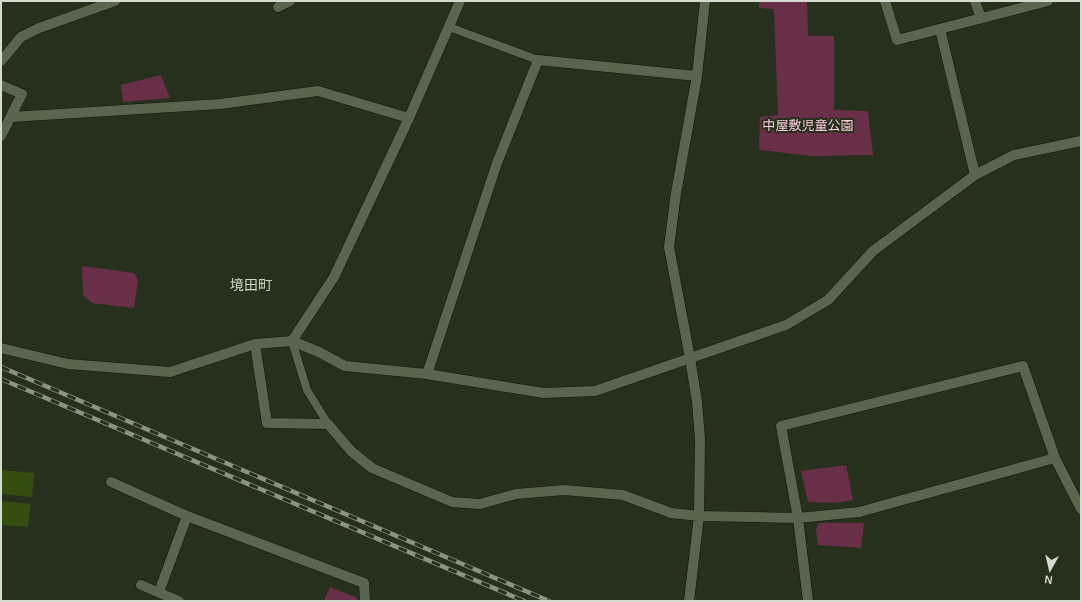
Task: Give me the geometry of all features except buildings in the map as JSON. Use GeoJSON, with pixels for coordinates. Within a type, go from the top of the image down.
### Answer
{"type":"FeatureCollection","features":[{"type":"Feature","properties":{"kind":"street"},"geometry":{"type":"LineString","coordinates":[[1,61],[21,37],[33,31],[115,1]]}},
{"type":"Feature","properties":{"kind":"street"},"geometry":{"type":"LineString","coordinates":[[278,6],[290,1]]}},
{"type":"Feature","properties":{"kind":"street"},"geometry":{"type":"LineString","coordinates":[[292,341],[334,277],[409,118],[460,1]]}},
{"type":"Feature","properties":{"kind":"street"},"geometry":{"type":"LineString","coordinates":[[689,601],[699,516],[700,439],[690,358],[669,247],[676,193],[697,76],[705,1]]}},
{"type":"Feature","properties":{"kind":"street"},"geometry":{"type":"LineString","coordinates":[[885,1],[897,40],[1048,1]]}},
{"type":"Feature","properties":{"kind":"street"},"geometry":{"type":"LineString","coordinates":[[975,1],[982,18]]}},
{"type":"Feature","properties":{"kind":"street"},"geometry":{"type":"LineString","coordinates":[[940,29],[975,175]]}},
{"type":"Feature","properties":{"kind":"street"},"geometry":{"type":"LineString","coordinates":[[427,374],[496,163],[538,60],[697,76]]}},
{"type":"Feature","properties":{"kind":"street"},"geometry":{"type":"LineString","coordinates":[[1,85],[22,94],[1,136]]}},
{"type":"Feature","properties":{"kind":"street"},"geometry":{"type":"LineString","coordinates":[[11,117],[220,104],[318,91],[409,118]]}},
{"type":"Feature","properties":{"kind":"street"},"geometry":{"type":"LineString","coordinates":[[1,348],[68,364],[170,372],[255,344],[292,341],[319,352],[345,366],[427,374],[543,393],[595,391],[786,325],[828,300],[873,251],[975,175],[1014,155],[1081,141]]}},
{"type":"Feature","properties":{"kind":"street"},"geometry":{"type":"LineString","coordinates":[[255,344],[268,423],[328,424],[351,451],[372,468],[452,502],[480,504],[516,494],[564,490],[623,495],[671,513],[699,516],[798,518],[859,512],[1055,458]]}},
{"type":"Feature","properties":{"kind":"street"},"geometry":{"type":"LineString","coordinates":[[808,601],[798,518],[781,426],[1024,366],[1055,458],[1081,509]]}},
{"type":"Feature","properties":{"kind":"street"},"geometry":{"type":"LineString","coordinates":[[111,482],[187,516],[364,583],[365,601]]}},
{"type":"Feature","properties":{"kind":"street"},"geometry":{"type":"LineString","coordinates":[[159,592],[187,516]]}},
{"type":"Feature","properties":{"kind":"street"},"geometry":{"type":"LineString","coordinates":[[140,585],[179,601]]}},
{"type":"Feature","properties":{"kind":"lane"},"geometry":{"type":"LineString","coordinates":[[449,27],[538,60]]}},
{"type":"Feature","properties":{"kind":"lane"},"geometry":{"type":"LineString","coordinates":[[292,341],[307,390],[328,424]]}},
{"type":"Feature","properties":{"kind":"green space","name":"中屋敷児童公園"},"geometry":{"type":"Polygon","coordinates":[[[759,1],[807,1],[808,36],[834,36],[834,110],[868,111],[873,155],[812,156],[759,150],[760,117],[778,115],[774,9],[759,8],[759,1]]]}},
{"type":"Feature","properties":{"kind":"green space"},"geometry":{"type":"Polygon","coordinates":[[[161,75],[170,98],[123,102],[121,85],[161,75]]]}},
{"type":"Feature","properties":{"kind":"green space"},"geometry":{"type":"Polygon","coordinates":[[[82,266],[134,273],[138,280],[134,308],[92,303],[83,295],[82,266]]]}},
{"type":"Feature","properties":{"kind":"green space"},"geometry":{"type":"Polygon","coordinates":[[[846,465],[853,500],[836,503],[808,502],[801,471],[846,465]]]}},
{"type":"Feature","properties":{"kind":"green space"},"geometry":{"type":"Polygon","coordinates":[[[819,523],[864,523],[861,548],[818,545],[816,529],[819,523]]]}},
{"type":"Feature","properties":{"kind":"green space"},"geometry":{"type":"Polygon","coordinates":[[[330,587],[357,598],[358,601],[324,601],[330,587]]]}},
{"type":"Feature","properties":{"kind":"railway"},"geometry":{"type":"LineString","coordinates":[[1,367],[549,601]]}},
{"type":"Feature","properties":{"kind":"railway"},"geometry":{"type":"LineString","coordinates":[[1,379],[524,601]]}},
{"type":"Feature","properties":{"kind":"district","name":"境田町"},"geometry":{"type":"Point","coordinates":[251,285]}}]}
